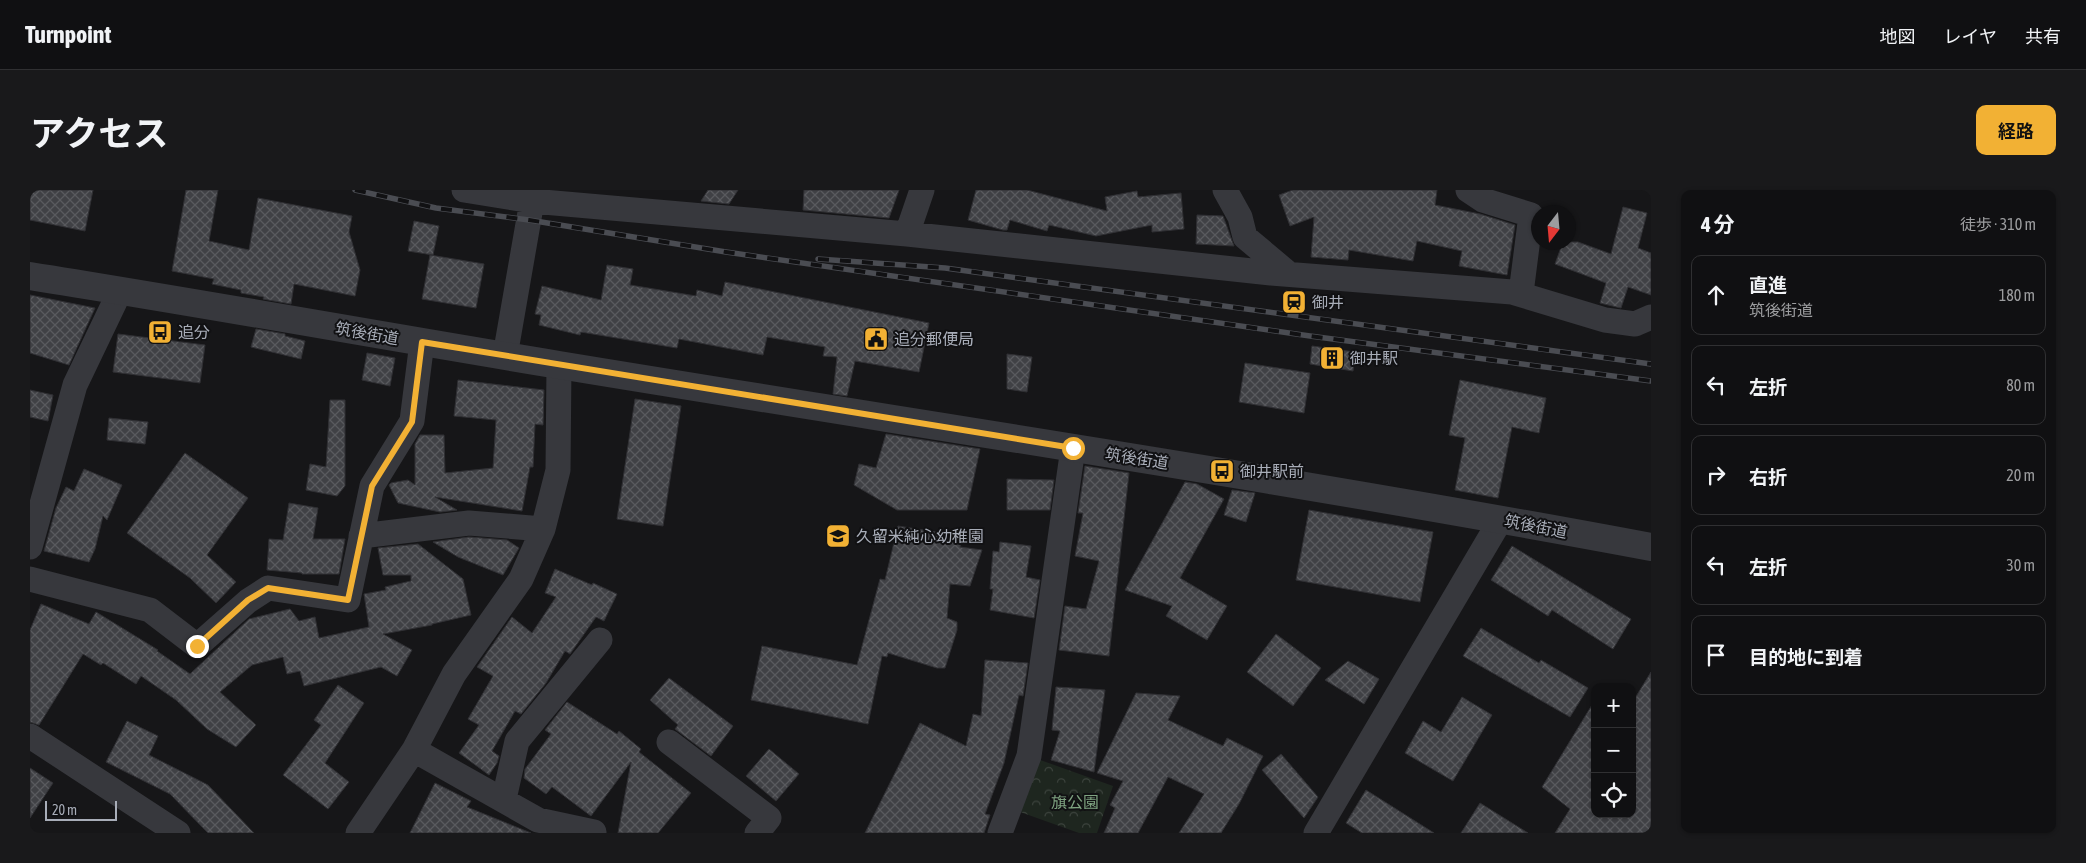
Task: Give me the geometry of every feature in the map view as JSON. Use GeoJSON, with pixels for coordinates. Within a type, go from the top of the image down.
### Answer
{"type":"FeatureCollection","features":[{"type":"Feature","properties":{"kind":"street"},"geometry":{"type":"LineString","coordinates":[[464,190],[532,201],[656,201],[907,234],[1289,274],[1521,294],[1605,320],[1646,322]]}},
{"type":"Feature","properties":{"kind":"street"},"geometry":{"type":"LineString","coordinates":[[907,234],[922,190]]}},
{"type":"Feature","properties":{"kind":"street"},"geometry":{"type":"LineString","coordinates":[[1225,190],[1240,217],[1245,237],[1289,274]]}},
{"type":"Feature","properties":{"kind":"street"},"geometry":{"type":"LineString","coordinates":[[1468,190],[1483,200],[1531,215],[1521,294]]}},
{"type":"Feature","properties":{"kind":"street"},"geometry":{"type":"LineString","coordinates":[[505,356],[532,201]]}},
{"type":"Feature","properties":{"kind":"street","name":"筑後街道"},"geometry":{"type":"LineString","coordinates":[[30,276],[559,365],[1501,519],[1651,547]]}},
{"type":"Feature","properties":{"kind":"street"},"geometry":{"type":"LineString","coordinates":[[30,547],[75,385],[120,291]]}},
{"type":"Feature","properties":{"kind":"street"},"geometry":{"type":"LineString","coordinates":[[30,579],[150,610],[197,646],[248,600],[268,588],[348,600],[372,486],[412,422],[422,342]]}},
{"type":"Feature","properties":{"kind":"street"},"geometry":{"type":"LineString","coordinates":[[358,833],[414,750],[454,674],[521,579],[544,528],[558,470],[559,365]]}},
{"type":"Feature","properties":{"kind":"street"},"geometry":{"type":"LineString","coordinates":[[1000,833],[1029,756],[1073,448]]}},
{"type":"Feature","properties":{"kind":"street"},"geometry":{"type":"LineString","coordinates":[[1318,832],[1501,519]]}},
{"type":"Feature","properties":{"kind":"street"},"geometry":{"type":"LineString","coordinates":[[362,536],[469,523],[544,528]]}},
{"type":"Feature","properties":{"kind":"street"},"geometry":{"type":"LineString","coordinates":[[504,799],[517,741],[600,640]]}},
{"type":"Feature","properties":{"kind":"street"},"geometry":{"type":"LineString","coordinates":[[30,736],[178,833]]}},
{"type":"Feature","properties":{"kind":"street"},"geometry":{"type":"LineString","coordinates":[[669,742],[769,818],[757,833]]}},
{"type":"Feature","properties":{"kind":"street"},"geometry":{"type":"LineString","coordinates":[[414,750],[504,799],[538,820],[594,832]]}},
{"type":"Feature","properties":{"kind":"green space","name":"旗公園"},"geometry":{"type":"Polygon","coordinates":[[[1029,756],[1113,786],[1097,833],[1079,833],[1009,808],[1029,756]]]}},
{"type":"Feature","properties":{"kind":"building"},"geometry":{"type":"Polygon","coordinates":[[[30,190],[93,190],[85,231],[30,220],[30,190]]]}},
{"type":"Feature","properties":{"kind":"building"},"geometry":{"type":"Polygon","coordinates":[[[186,190],[218,190],[209,241],[249,250],[258,198],[352,216],[349,232],[360,270],[355,296],[294,284],[291,304],[263,299],[264,297],[241,293],[241,290],[212,284],[214,279],[172,271],[186,190]]]}},
{"type":"Feature","properties":{"kind":"building"},"geometry":{"type":"Polygon","coordinates":[[[708,190],[738,190],[729,204],[701,201],[708,190]]]}},
{"type":"Feature","properties":{"kind":"building"},"geometry":{"type":"Polygon","coordinates":[[[804,190],[899,190],[889,218],[803,210],[804,190]]]}},
{"type":"Feature","properties":{"kind":"building"},"geometry":{"type":"Polygon","coordinates":[[[976,190],[1027,190],[1107,211],[1105,197],[1137,191],[1138,197],[1181,193],[1184,229],[1152,232],[1152,225],[1096,236],[1049,225],[1047,231],[1010,220],[1007,230],[1003,230],[968,220],[976,190]]]}},
{"type":"Feature","properties":{"kind":"building"},"geometry":{"type":"Polygon","coordinates":[[[1293,190],[1437,190],[1435,205],[1480,214],[1515,225],[1507,275],[1459,266],[1462,251],[1417,241],[1413,261],[1349,250],[1348,260],[1311,257],[1314,217],[1290,226],[1279,195],[1293,190]]]}},
{"type":"Feature","properties":{"kind":"building"},"geometry":{"type":"Polygon","coordinates":[[[1623,207],[1647,213],[1638,248],[1651,253],[1651,295],[1628,287],[1621,308],[1600,303],[1606,283],[1555,264],[1560,250],[1576,250],[1576,242],[1611,254],[1623,207]]]}},
{"type":"Feature","properties":{"kind":"building"},"geometry":{"type":"Polygon","coordinates":[[[1197,215],[1223,216],[1234,246],[1196,244],[1197,215]]]}},
{"type":"Feature","properties":{"kind":"building"},"geometry":{"type":"Polygon","coordinates":[[[414,221],[439,226],[433,255],[408,251],[414,221]]]}},
{"type":"Feature","properties":{"kind":"building"},"geometry":{"type":"Polygon","coordinates":[[[430,255],[484,264],[476,308],[422,299],[430,255]]]}},
{"type":"Feature","properties":{"kind":"building"},"geometry":{"type":"Polygon","coordinates":[[[607,265],[633,269],[630,285],[696,296],[697,290],[722,296],[725,282],[929,323],[919,372],[855,361],[847,396],[833,394],[837,357],[823,356],[825,347],[767,337],[763,355],[679,339],[677,348],[581,332],[580,335],[539,325],[541,315],[535,314],[542,286],[601,300],[607,265]]]}},
{"type":"Feature","properties":{"kind":"building"},"geometry":{"type":"Polygon","coordinates":[[[30,295],[95,308],[69,365],[30,353],[30,295]]]}},
{"type":"Feature","properties":{"kind":"building"},"geometry":{"type":"Polygon","coordinates":[[[256,329],[285,334],[285,336],[305,341],[301,359],[251,347],[256,329]]]}},
{"type":"Feature","properties":{"kind":"building"},"geometry":{"type":"Polygon","coordinates":[[[118,334],[205,345],[200,383],[113,372],[118,334]]]}},
{"type":"Feature","properties":{"kind":"building","name":"御井駅"},"geometry":{"type":"Polygon","coordinates":[[[1312,346],[1355,352],[1353,371],[1310,364],[1312,346]]]}},
{"type":"Feature","properties":{"kind":"building"},"geometry":{"type":"Polygon","coordinates":[[[367,353],[395,358],[390,386],[362,380],[367,353]]]}},
{"type":"Feature","properties":{"kind":"building"},"geometry":{"type":"Polygon","coordinates":[[[1007,354],[1032,357],[1027,392],[1007,389],[1007,354]]]}},
{"type":"Feature","properties":{"kind":"building"},"geometry":{"type":"Polygon","coordinates":[[[1245,363],[1310,373],[1304,413],[1239,402],[1245,363]]]}},
{"type":"Feature","properties":{"kind":"building"},"geometry":{"type":"Polygon","coordinates":[[[458,380],[544,390],[543,425],[535,424],[533,467],[530,467],[522,511],[435,497],[457,510],[440,512],[398,503],[389,485],[408,480],[415,485],[415,444],[420,435],[444,435],[445,473],[493,468],[496,420],[454,416],[458,380]]]}},
{"type":"Feature","properties":{"kind":"building"},"geometry":{"type":"Polygon","coordinates":[[[1460,380],[1546,398],[1539,433],[1512,427],[1498,498],[1455,490],[1465,438],[1449,435],[1460,380]]]}},
{"type":"Feature","properties":{"kind":"building"},"geometry":{"type":"Polygon","coordinates":[[[30,390],[53,395],[48,421],[30,417],[30,390]]]}},
{"type":"Feature","properties":{"kind":"building"},"geometry":{"type":"Polygon","coordinates":[[[635,399],[681,406],[663,526],[617,519],[635,399]]]}},
{"type":"Feature","properties":{"kind":"building"},"geometry":{"type":"Polygon","coordinates":[[[330,400],[345,400],[345,486],[337,496],[306,490],[310,464],[326,467],[330,400]]]}},
{"type":"Feature","properties":{"kind":"building"},"geometry":{"type":"Polygon","coordinates":[[[109,418],[148,422],[145,444],[107,440],[109,418]]]}},
{"type":"Feature","properties":{"kind":"building"},"geometry":{"type":"Polygon","coordinates":[[[886,434],[980,449],[967,510],[897,510],[854,485],[859,464],[876,468],[886,434]]]}},
{"type":"Feature","properties":{"kind":"building"},"geometry":{"type":"Polygon","coordinates":[[[185,453],[248,498],[207,555],[236,582],[216,603],[190,578],[127,533],[185,453]]]}},
{"type":"Feature","properties":{"kind":"building"},"geometry":{"type":"Polygon","coordinates":[[[1085,466],[1129,473],[1109,656],[1059,650],[1065,606],[1086,609],[1099,561],[1075,556],[1083,513],[1078,513],[1085,466]]]}},
{"type":"Feature","properties":{"kind":"building"},"geometry":{"type":"Polygon","coordinates":[[[84,469],[122,485],[107,520],[103,516],[95,549],[89,562],[44,551],[56,508],[66,487],[74,491],[84,469]]]}},
{"type":"Feature","properties":{"kind":"building"},"geometry":{"type":"Polygon","coordinates":[[[1007,479],[1054,480],[1050,510],[1007,510],[1007,479]]]}},
{"type":"Feature","properties":{"kind":"building"},"geometry":{"type":"Polygon","coordinates":[[[1185,482],[1197,484],[1224,499],[1180,578],[1227,606],[1207,640],[1166,616],[1172,606],[1125,590],[1185,482]]]}},
{"type":"Feature","properties":{"kind":"building"},"geometry":{"type":"Polygon","coordinates":[[[1232,490],[1255,493],[1246,522],[1224,515],[1232,490]]]}},
{"type":"Feature","properties":{"kind":"building"},"geometry":{"type":"Polygon","coordinates":[[[289,503],[318,508],[313,539],[345,539],[339,574],[302,574],[267,570],[269,539],[283,540],[289,503]]]}},
{"type":"Feature","properties":{"kind":"building"},"geometry":{"type":"Polygon","coordinates":[[[1309,510],[1433,532],[1420,602],[1296,580],[1309,510]]]}},
{"type":"Feature","properties":{"kind":"building"},"geometry":{"type":"Polygon","coordinates":[[[898,526],[962,536],[960,547],[982,550],[970,586],[950,584],[947,618],[957,622],[957,630],[945,668],[937,668],[888,653],[887,657],[882,656],[868,724],[751,700],[762,646],[857,665],[880,579],[885,580],[898,526]]]}},
{"type":"Feature","properties":{"kind":"building"},"geometry":{"type":"Polygon","coordinates":[[[469,537],[507,540],[519,548],[503,575],[458,557],[433,542],[469,537]]]}},
{"type":"Feature","properties":{"kind":"building"},"geometry":{"type":"Polygon","coordinates":[[[1000,542],[1031,546],[1026,577],[1040,580],[1034,618],[990,610],[993,589],[990,589],[993,551],[999,552],[1000,542]]]}},
{"type":"Feature","properties":{"kind":"building"},"geometry":{"type":"Polygon","coordinates":[[[418,544],[463,579],[471,615],[432,625],[383,634],[412,650],[397,676],[381,667],[304,686],[300,671],[287,674],[283,657],[252,665],[220,692],[256,725],[236,747],[207,729],[176,700],[141,676],[136,684],[103,663],[101,665],[83,654],[39,725],[30,722],[30,630],[41,604],[89,624],[96,612],[158,650],[190,674],[249,619],[290,609],[299,621],[315,617],[319,638],[369,627],[364,594],[386,590],[385,587],[411,581],[411,575],[383,575],[378,548],[418,544]]]}},
{"type":"Feature","properties":{"kind":"building"},"geometry":{"type":"Polygon","coordinates":[[[1512,546],[1631,619],[1613,649],[1552,610],[1548,616],[1491,580],[1512,546]]]}},
{"type":"Feature","properties":{"kind":"building"},"geometry":{"type":"Polygon","coordinates":[[[555,569],[617,594],[604,621],[596,617],[570,654],[565,651],[546,683],[521,714],[515,711],[492,751],[499,756],[489,775],[459,753],[479,725],[468,719],[493,676],[477,667],[512,617],[532,633],[556,597],[545,593],[555,569]]]}},
{"type":"Feature","properties":{"kind":"building"},"geometry":{"type":"Polygon","coordinates":[[[1481,628],[1539,663],[1541,660],[1588,688],[1570,717],[1463,656],[1481,628]]]}},
{"type":"Feature","properties":{"kind":"building"},"geometry":{"type":"Polygon","coordinates":[[[1276,634],[1321,668],[1293,706],[1247,672],[1276,634]]]}},
{"type":"Feature","properties":{"kind":"building"},"geometry":{"type":"Polygon","coordinates":[[[985,660],[1028,663],[1023,696],[1019,695],[1004,763],[985,814],[990,815],[984,833],[865,833],[920,723],[966,746],[973,714],[981,716],[985,660]]]}},
{"type":"Feature","properties":{"kind":"building"},"geometry":{"type":"Polygon","coordinates":[[[1348,661],[1379,679],[1364,704],[1325,680],[1348,661]]]}},
{"type":"Feature","properties":{"kind":"building"},"geometry":{"type":"Polygon","coordinates":[[[1651,672],[1651,833],[1555,833],[1570,809],[1542,787],[1591,707],[1591,818],[1636,818],[1636,696],[1651,672]]]}},
{"type":"Feature","properties":{"kind":"building"},"geometry":{"type":"Polygon","coordinates":[[[669,678],[733,726],[711,756],[675,729],[678,725],[650,700],[669,678]]]}},
{"type":"Feature","properties":{"kind":"building"},"geometry":{"type":"Polygon","coordinates":[[[338,685],[364,703],[325,763],[349,782],[328,809],[283,775],[321,725],[314,720],[338,685]]]}},
{"type":"Feature","properties":{"kind":"building"},"geometry":{"type":"Polygon","coordinates":[[[1056,687],[1105,690],[1094,772],[1051,760],[1060,731],[1052,730],[1056,687]]]}},
{"type":"Feature","properties":{"kind":"building"},"geometry":{"type":"Polygon","coordinates":[[[1136,693],[1180,696],[1168,720],[1223,746],[1227,738],[1263,756],[1239,804],[1221,833],[1179,833],[1204,794],[1168,777],[1138,833],[1104,833],[1115,808],[1110,805],[1123,781],[1097,773],[1136,693]]]}},
{"type":"Feature","properties":{"kind":"building"},"geometry":{"type":"Polygon","coordinates":[[[1462,697],[1492,715],[1453,781],[1405,753],[1423,721],[1441,732],[1462,697]]]}},
{"type":"Feature","properties":{"kind":"building"},"geometry":{"type":"Polygon","coordinates":[[[567,702],[617,734],[619,731],[641,749],[639,752],[691,793],[658,833],[618,833],[631,762],[591,816],[552,787],[546,794],[524,778],[525,769],[551,734],[545,730],[567,702]]]}},
{"type":"Feature","properties":{"kind":"building"},"geometry":{"type":"Polygon","coordinates":[[[127,721],[158,736],[149,755],[208,785],[254,833],[208,833],[170,794],[106,762],[127,721]]]}},
{"type":"Feature","properties":{"kind":"building"},"geometry":{"type":"Polygon","coordinates":[[[769,749],[799,774],[776,801],[746,776],[769,749]]]}},
{"type":"Feature","properties":{"kind":"building"},"geometry":{"type":"Polygon","coordinates":[[[1281,754],[1318,797],[1304,818],[1262,770],[1281,754]]]}},
{"type":"Feature","properties":{"kind":"building"},"geometry":{"type":"Polygon","coordinates":[[[30,768],[53,783],[30,818],[30,768]]]}},
{"type":"Feature","properties":{"kind":"building"},"geometry":{"type":"Polygon","coordinates":[[[435,783],[471,801],[467,807],[531,833],[410,833],[435,783]]]}},
{"type":"Feature","properties":{"kind":"building"},"geometry":{"type":"Polygon","coordinates":[[[1366,790],[1434,833],[1362,833],[1346,823],[1366,790]]]}},
{"type":"Feature","properties":{"kind":"building"},"geometry":{"type":"Polygon","coordinates":[[[1480,803],[1528,833],[1461,833],[1480,803]]]}},
{"type":"Feature","properties":{"kind":"railway"},"geometry":{"type":"LineString","coordinates":[[355,190],[436,208],[529,220],[726,252],[1310,336],[1651,381]]}},
{"type":"Feature","properties":{"kind":"railway"},"geometry":{"type":"LineString","coordinates":[[818,259],[945,268],[1651,364]]}},
{"type":"Feature","properties":{"kind":"place","name":"御井"},"geometry":{"type":"Point","coordinates":[1294,302]}},
{"type":"Feature","properties":{"kind":"place","name":"追分"},"geometry":{"type":"Point","coordinates":[160,332]}},
{"type":"Feature","properties":{"kind":"place","name":"追分郵便局"},"geometry":{"type":"Point","coordinates":[876,339]}},
{"type":"Feature","properties":{"kind":"place","name":"御井駅"},"geometry":{"type":"Point","coordinates":[1332,358]}},
{"type":"Feature","properties":{"kind":"place","name":"御井駅前"},"geometry":{"type":"Point","coordinates":[1222,471]}},
{"type":"Feature","properties":{"kind":"place","name":"久留米純心幼稚園"},"geometry":{"type":"Point","coordinates":[838,536]}},
{"type":"Feature","properties":{"kind":"route"},"geometry":{"type":"LineString","coordinates":[[197,646],[248,600],[268,588],[348,600],[372,486],[412,422],[422,342],[1073,448]]}}]}
